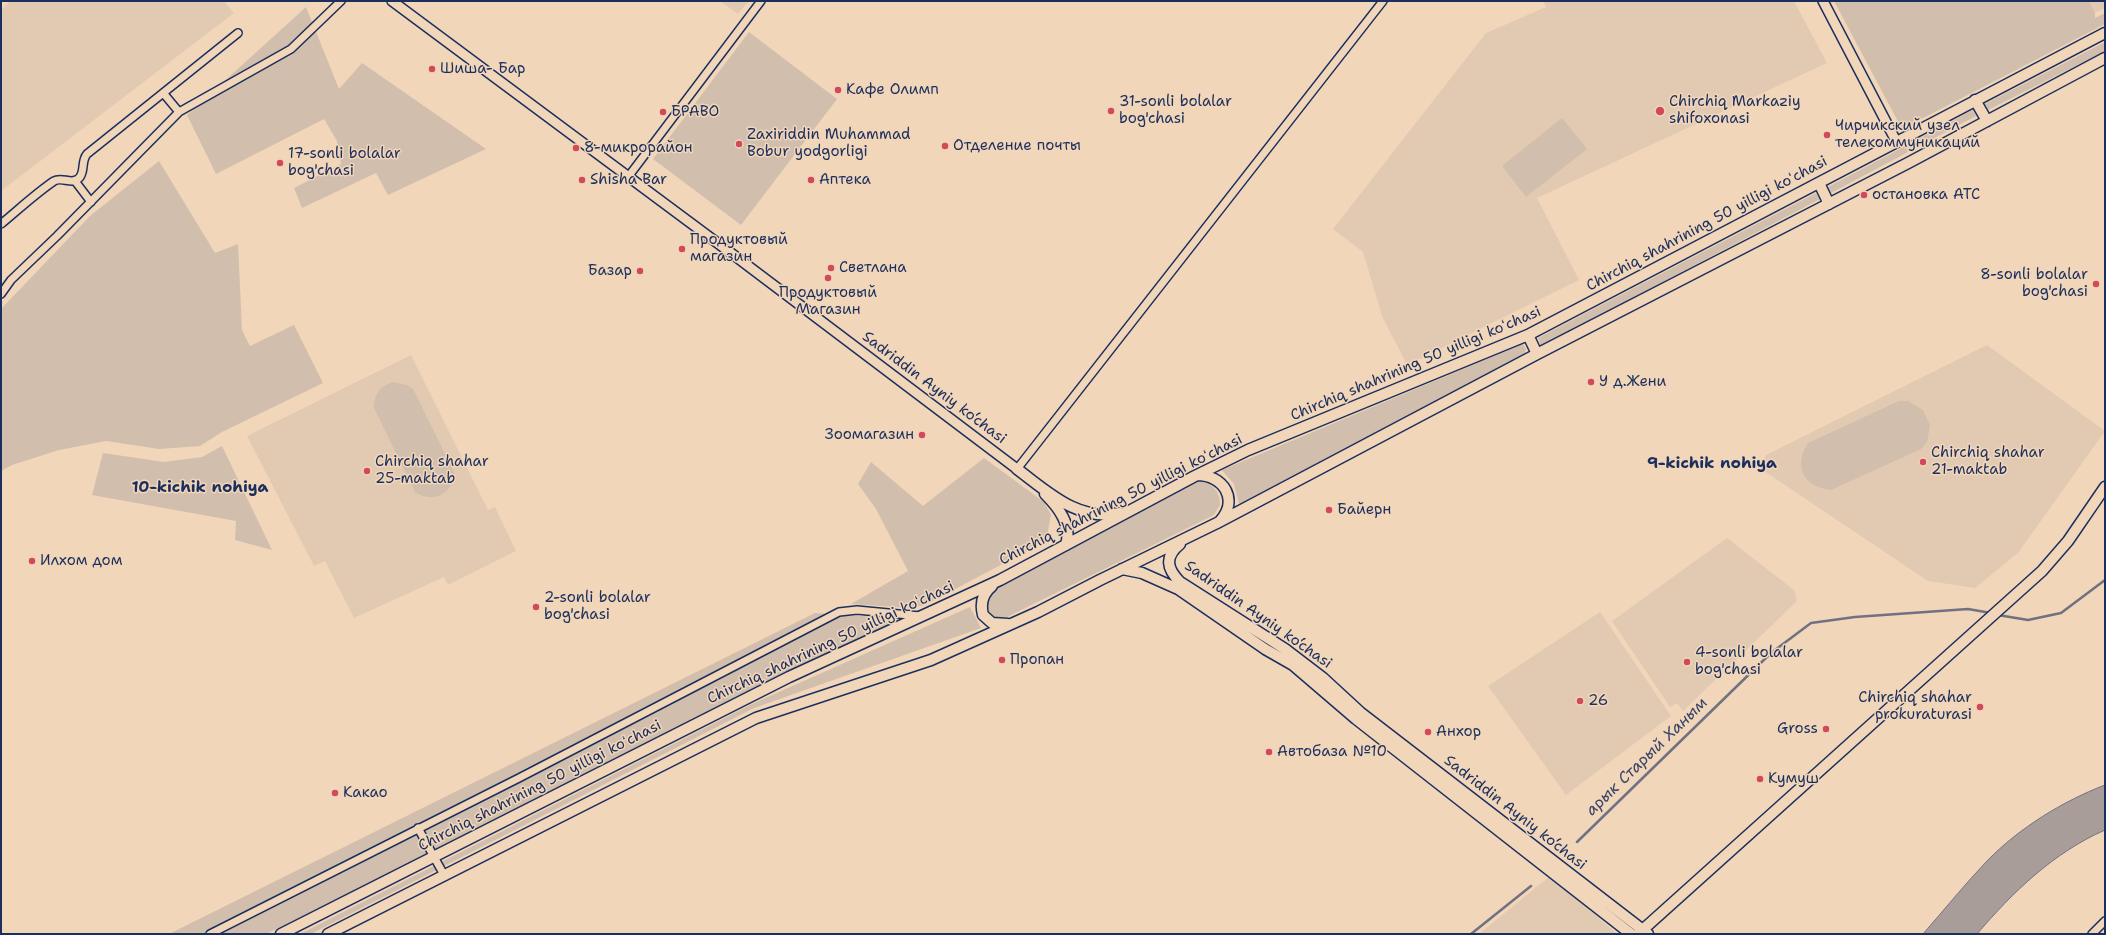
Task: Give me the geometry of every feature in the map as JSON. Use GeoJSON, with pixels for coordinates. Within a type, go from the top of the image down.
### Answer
{"type":"FeatureCollection","features":[{"type":"Feature","properties":{"kind":"main road","name":"Chirchiq shahrining 50 yilligi koʻchasi"},"geometry":{"type":"LineString","coordinates":[[282,934],[789,676],[922,617],[1000,580],[1130,510],[1248,450],[1528,335],[1819,183],[1896,141],[2105,33]]}},
{"type":"Feature","properties":{"kind":"main road"},"geometry":{"type":"LineString","coordinates":[[328,934],[756,718],[930,660],[1020,620],[1191,536],[1537,354],[1829,204],[2105,58]]}},
{"type":"Feature","properties":{"kind":"main road"},"geometry":{"type":"LineString","coordinates":[[1975,100],[1987,121]]}},
{"type":"Feature","properties":{"kind":"main road"},"geometry":{"type":"LineString","coordinates":[[1819,183],[1829,204]]}},
{"type":"Feature","properties":{"kind":"main road"},"geometry":{"type":"LineString","coordinates":[[1528,335],[1537,354]]}},
{"type":"Feature","properties":{"kind":"main road"},"geometry":{"type":"LineString","coordinates":[[1017,469],[1062,502],[1079,511],[1108,515],[1130,510]]}},
{"type":"Feature","properties":{"kind":"main road"},"geometry":{"type":"LineString","coordinates":[[1017,469],[1038,487],[1058,509],[1067,527],[1068,538],[1066,545]]}},
{"type":"Feature","properties":{"kind":"main road"},"geometry":{"type":"LineString","coordinates":[[1195,476],[1213,477],[1220,482],[1225,489],[1228,498],[1228,507],[1224,516],[1217,523]]}},
{"type":"Feature","properties":{"kind":"main road"},"geometry":{"type":"LineString","coordinates":[[1643,933],[2042,571],[2062,549],[2105,487]]}},
{"type":"Feature","properties":{"kind":"main road","name":"Sadriddin Ayniy ko‘chasi"},"geometry":{"type":"LineString","coordinates":[[1191,536],[1175,548],[1168,559],[1168,568],[1180,582],[1285,649],[1312,669],[1361,713],[1643,933]]}},
{"type":"Feature","properties":{"kind":"main road","name":"Sadriddin Ayniy ko‘chasi"},"geometry":{"type":"LineString","coordinates":[[1122,569],[1142,573],[1178,589],[1265,649],[1293,665],[1356,719],[1631,934]]}},
{"type":"Feature","properties":{"kind":"main road"},"geometry":{"type":"LineString","coordinates":[[1000,580],[989,588],[984,596],[981,605],[982,615],[988,622],[996,624],[1008,624],[1020,620]]}},
{"type":"Feature","properties":{"kind":"street"},"geometry":{"type":"LineString","coordinates":[[1,294],[11,280],[91,202],[179,112],[291,49],[341,1]]}},
{"type":"Feature","properties":{"kind":"street","name":"Sadriddin Ayniy ko‘chasi"},"geometry":{"type":"LineString","coordinates":[[392,1],[1017,469]]}},
{"type":"Feature","properties":{"kind":"street"},"geometry":{"type":"LineString","coordinates":[[628,177],[761,1]]}},
{"type":"Feature","properties":{"kind":"street"},"geometry":{"type":"LineString","coordinates":[[1017,469],[1383,1]]}},
{"type":"Feature","properties":{"kind":"street"},"geometry":{"type":"LineString","coordinates":[[1822,1],[1896,141]]}},
{"type":"Feature","properties":{"kind":"street"},"geometry":{"type":"LineString","coordinates":[[75,181],[82,173],[83,159],[87,154],[164,94],[238,33]]}},
{"type":"Feature","properties":{"kind":"street"},"geometry":{"type":"LineString","coordinates":[[164,94],[179,112]]}},
{"type":"Feature","properties":{"kind":"street"},"geometry":{"type":"LineString","coordinates":[[1,224],[55,180],[75,181],[91,202]]}},
{"type":"Feature","properties":{"kind":"street"},"geometry":{"type":"LineString","coordinates":[[210,934],[839,612],[857,610],[922,617]]}},
{"type":"Feature","properties":{"kind":"street"},"geometry":{"type":"LineString","coordinates":[[418,828],[444,875]]}},
{"type":"Feature","properties":{"kind":"street"},"geometry":{"type":"LineString","coordinates":[[2092,934],[2105,921]]}},
{"type":"Feature","properties":{"kind":"shaded area"},"geometry":{"type":"Polygon","coordinates":[[[11,1],[224,1],[234,13],[1,191],[1,9],[11,1]]]}},
{"type":"Feature","properties":{"kind":"shaded area"},"geometry":{"type":"Polygon","coordinates":[[[720,1],[749,1],[738,14],[720,1]]]}},
{"type":"Feature","properties":{"kind":"shaded area"},"geometry":{"type":"Polygon","coordinates":[[[1543,1],[1794,1],[1827,63],[1537,198],[1579,280],[1407,365],[1382,316],[1363,252],[1333,229],[1486,33],[1546,7],[1543,1]]]}},
{"type":"Feature","properties":{"kind":"shaded area"},"geometry":{"type":"Polygon","coordinates":[[[1834,1],[2089,1],[2095,13],[2095,18],[2105,13],[2105,24],[1902,129],[1834,1]]]}},
{"type":"Feature","properties":{"kind":"shaded area"},"geometry":{"type":"Polygon","coordinates":[[[2089,1],[2105,1],[2105,8],[2095,13],[2089,1]]]}},
{"type":"Feature","properties":{"kind":"shaded area"},"geometry":{"type":"Polygon","coordinates":[[[306,7],[339,89],[362,63],[486,149],[388,195],[376,173],[302,208],[294,188],[341,164],[337,141],[324,119],[216,174],[187,115],[306,7]]]}},
{"type":"Feature","properties":{"kind":"shaded area"},"geometry":{"type":"Polygon","coordinates":[[[749,32],[837,99],[741,225],[653,159],[749,32]]]}},
{"type":"Feature","properties":{"kind":"shaded area"},"geometry":{"type":"Polygon","coordinates":[[[2105,42],[2105,51],[1988,110],[1985,104],[2105,42]]]}},
{"type":"Feature","properties":{"kind":"shaded area"},"geometry":{"type":"Polygon","coordinates":[[[1973,110],[1976,116],[1831,193],[1828,187],[1973,110]]]}},
{"type":"Feature","properties":{"kind":"shaded area"},"geometry":{"type":"Polygon","coordinates":[[[1562,118],[1587,149],[1526,197],[1502,166],[1562,118]]]}},
{"type":"Feature","properties":{"kind":"shaded area"},"geometry":{"type":"Polygon","coordinates":[[[159,161],[215,253],[238,244],[242,330],[250,346],[294,325],[323,383],[222,432],[200,446],[159,449],[106,441],[59,450],[12,465],[1,471],[1,309],[90,216],[159,161]]]}},
{"type":"Feature","properties":{"kind":"shaded area"},"geometry":{"type":"Polygon","coordinates":[[[1816,193],[1820,199],[1541,346],[1538,338],[1816,193]]]}},
{"type":"Feature","properties":{"kind":"shaded area"},"geometry":{"type":"Polygon","coordinates":[[[1523,344],[1526,349],[1524,354],[1239,504],[1234,484],[1222,470],[1523,344]]]}},
{"type":"Feature","properties":{"kind":"shaded area","name":"Chirchiq shahar 21-maktab"},"geometry":{"type":"Polygon","coordinates":[[[1987,345],[2105,431],[2018,553],[1975,588],[1928,581],[1761,469],[1766,455],[1987,345]]]}},
{"type":"Feature","properties":{"kind":"shaded area","name":"Chirchiq shahar 25-maktab"},"geometry":{"type":"Polygon","coordinates":[[[411,355],[488,510],[495,507],[516,551],[448,585],[444,577],[354,618],[325,561],[314,566],[247,436],[411,355]]]}},
{"type":"Feature","properties":{"kind":"shaded area"},"geometry":{"type":"Polygon","coordinates":[[[393,382],[407,385],[413,389],[454,472],[453,480],[450,486],[441,495],[429,497],[415,492],[374,408],[375,399],[381,388],[393,382]]]}},
{"type":"Feature","properties":{"kind":"shaded area"},"geometry":{"type":"Polygon","coordinates":[[[1899,401],[1908,401],[1923,410],[1930,425],[1927,442],[1921,449],[1831,490],[1813,485],[1807,480],[1803,474],[1801,460],[1808,443],[1899,401]]]}},
{"type":"Feature","properties":{"kind":"shaded area"},"geometry":{"type":"Polygon","coordinates":[[[222,446],[272,550],[235,540],[236,521],[92,495],[103,453],[164,462],[202,457],[222,446]]]}},
{"type":"Feature","properties":{"kind":"shaded area"},"geometry":{"type":"Polygon","coordinates":[[[984,458],[1044,502],[1051,515],[1046,541],[925,605],[911,608],[851,604],[908,571],[876,509],[858,484],[871,462],[923,506],[984,458]]]}},
{"type":"Feature","properties":{"kind":"shaded area"},"geometry":{"type":"Polygon","coordinates":[[[1196,482],[1206,483],[1217,491],[1220,505],[1214,515],[1007,617],[996,618],[989,612],[987,602],[994,590],[1196,482]]]}},
{"type":"Feature","properties":{"kind":"shaded area","name":"4-sonli bolalar bog'chasi"},"geometry":{"type":"Polygon","coordinates":[[[1727,538],[1794,590],[1797,601],[1683,711],[1677,703],[1670,707],[1612,621],[1727,538]]]}},
{"type":"Feature","properties":{"kind":"shaded area"},"geometry":{"type":"Polygon","coordinates":[[[970,607],[981,628],[754,708],[311,934],[300,934],[752,704],[970,607]]]}},
{"type":"Feature","properties":{"kind":"shaded area","name":"26"},"geometry":{"type":"Polygon","coordinates":[[[1600,612],[1671,716],[1566,795],[1488,686],[1600,612]]]}},
{"type":"Feature","properties":{"kind":"shaded area"},"geometry":{"type":"Polygon","coordinates":[[[815,613],[876,617],[886,619],[892,624],[266,934],[169,934],[815,613]]]}},
{"type":"Feature","properties":{"kind":"shaded area"},"geometry":{"type":"Polygon","coordinates":[[[2105,785],[2105,830],[2068,850],[2035,875],[2005,903],[1977,934],[1923,934],[1987,861],[2013,837],[2058,807],[2105,785]]]}},
{"type":"Feature","properties":{"kind":"shaded area"},"geometry":{"type":"Polygon","coordinates":[[[1550,876],[1616,933],[1479,934],[1550,876]]]}},
{"type":"Feature","properties":{"kind":"waterway","name":"арык Старый Ханым"},"geometry":{"type":"LineString","coordinates":[[1998,615],[2028,620],[2061,613],[2105,580]]}},
{"type":"Feature","properties":{"kind":"waterway","name":"арык Старый Ханым"},"geometry":{"type":"LineString","coordinates":[[1577,842],[1771,653],[1811,623],[1855,617],[1968,609],[1991,613]]}},
{"type":"Feature","properties":{"kind":"waterway","name":"арык Старый Ханым"},"geometry":{"type":"LineString","coordinates":[[1471,934],[1531,886]]}},
{"type":"Feature","properties":{"kind":"place","name":"Шиша- Бар"},"geometry":{"type":"Point","coordinates":[432,69]}},
{"type":"Feature","properties":{"kind":"place","name":"Кафе Олимп"},"geometry":{"type":"Point","coordinates":[838,90]}},
{"type":"Feature","properties":{"kind":"place","name":"31-sonli bolalar bog'chasi"},"geometry":{"type":"Point","coordinates":[1111,111]}},
{"type":"Feature","properties":{"kind":"place","name":"Chirchiq Markaziy shifoxonasi"},"geometry":{"type":"Point","coordinates":[1660,111]}},
{"type":"Feature","properties":{"kind":"place","name":"БРАВО"},"geometry":{"type":"Point","coordinates":[663,112]}},
{"type":"Feature","properties":{"kind":"place","name":"Чирчикский узел телекоммуникаций"},"geometry":{"type":"Point","coordinates":[1827,135]}},
{"type":"Feature","properties":{"kind":"place","name":"Zaxiriddin Muhammad Bobur yodgorligi"},"geometry":{"type":"Point","coordinates":[739,144]}},
{"type":"Feature","properties":{"kind":"place","name":"Отделение почты"},"geometry":{"type":"Point","coordinates":[945,146]}},
{"type":"Feature","properties":{"kind":"place","name":"8-микрорайон"},"geometry":{"type":"Point","coordinates":[576,148]}},
{"type":"Feature","properties":{"kind":"place","name":"17-sonli bolalar bog'chasi"},"geometry":{"type":"Point","coordinates":[280,163]}},
{"type":"Feature","properties":{"kind":"place","name":"Shisha Bar"},"geometry":{"type":"Point","coordinates":[582,180]}},
{"type":"Feature","properties":{"kind":"place","name":"Аптека"},"geometry":{"type":"Point","coordinates":[811,180]}},
{"type":"Feature","properties":{"kind":"place","name":"остановка АТС"},"geometry":{"type":"Point","coordinates":[1864,195]}},
{"type":"Feature","properties":{"kind":"place","name":"Продуктовый магазин"},"geometry":{"type":"Point","coordinates":[682,249]}},
{"type":"Feature","properties":{"kind":"place","name":"Светлана"},"geometry":{"type":"Point","coordinates":[831,268]}},
{"type":"Feature","properties":{"kind":"place","name":"Базар"},"geometry":{"type":"Point","coordinates":[640,271]}},
{"type":"Feature","properties":{"kind":"place","name":"Продуктовый Магазин"},"geometry":{"type":"Point","coordinates":[828,278]}},
{"type":"Feature","properties":{"kind":"place","name":"8-sonli bolalar bog'chasi"},"geometry":{"type":"Point","coordinates":[2096,284]}},
{"type":"Feature","properties":{"kind":"place","name":"У д.Жени"},"geometry":{"type":"Point","coordinates":[1591,382]}},
{"type":"Feature","properties":{"kind":"place","name":"Зоомагазин"},"geometry":{"type":"Point","coordinates":[922,435]}},
{"type":"Feature","properties":{"kind":"place","name":"Chirchiq shahar 21-maktab"},"geometry":{"type":"Point","coordinates":[1923,462]}},
{"type":"Feature","properties":{"kind":"place","name":"Chirchiq shahar 25-maktab"},"geometry":{"type":"Point","coordinates":[367,471]}},
{"type":"Feature","properties":{"kind":"place","name":"Байерн"},"geometry":{"type":"Point","coordinates":[1329,510]}},
{"type":"Feature","properties":{"kind":"place","name":"Илхом дом"},"geometry":{"type":"Point","coordinates":[32,561]}},
{"type":"Feature","properties":{"kind":"place","name":"2-sonli bolalar bog'chasi"},"geometry":{"type":"Point","coordinates":[536,607]}},
{"type":"Feature","properties":{"kind":"place","name":"Пропан"},"geometry":{"type":"Point","coordinates":[1002,660]}},
{"type":"Feature","properties":{"kind":"place","name":"4-sonli bolalar bog'chasi"},"geometry":{"type":"Point","coordinates":[1687,662]}},
{"type":"Feature","properties":{"kind":"place","name":"26"},"geometry":{"type":"Point","coordinates":[1580,701]}},
{"type":"Feature","properties":{"kind":"place","name":"Chirchiq shahar prokuraturasi"},"geometry":{"type":"Point","coordinates":[1980,707]}},
{"type":"Feature","properties":{"kind":"place","name":"Gross"},"geometry":{"type":"Point","coordinates":[1826,729]}},
{"type":"Feature","properties":{"kind":"place","name":"Анхор"},"geometry":{"type":"Point","coordinates":[1428,732]}},
{"type":"Feature","properties":{"kind":"place","name":"Автобаза №10"},"geometry":{"type":"Point","coordinates":[1269,752]}},
{"type":"Feature","properties":{"kind":"place","name":"Кумуш"},"geometry":{"type":"Point","coordinates":[1760,779]}},
{"type":"Feature","properties":{"kind":"place","name":"Какао"},"geometry":{"type":"Point","coordinates":[335,793]}},
{"type":"Feature","properties":{"kind":"district","name":"9-kichik nohiya"},"geometry":{"type":"Point","coordinates":[1712,464]}},
{"type":"Feature","properties":{"kind":"district","name":"10-kichik nohiya"},"geometry":{"type":"Point","coordinates":[200,488]}}]}
